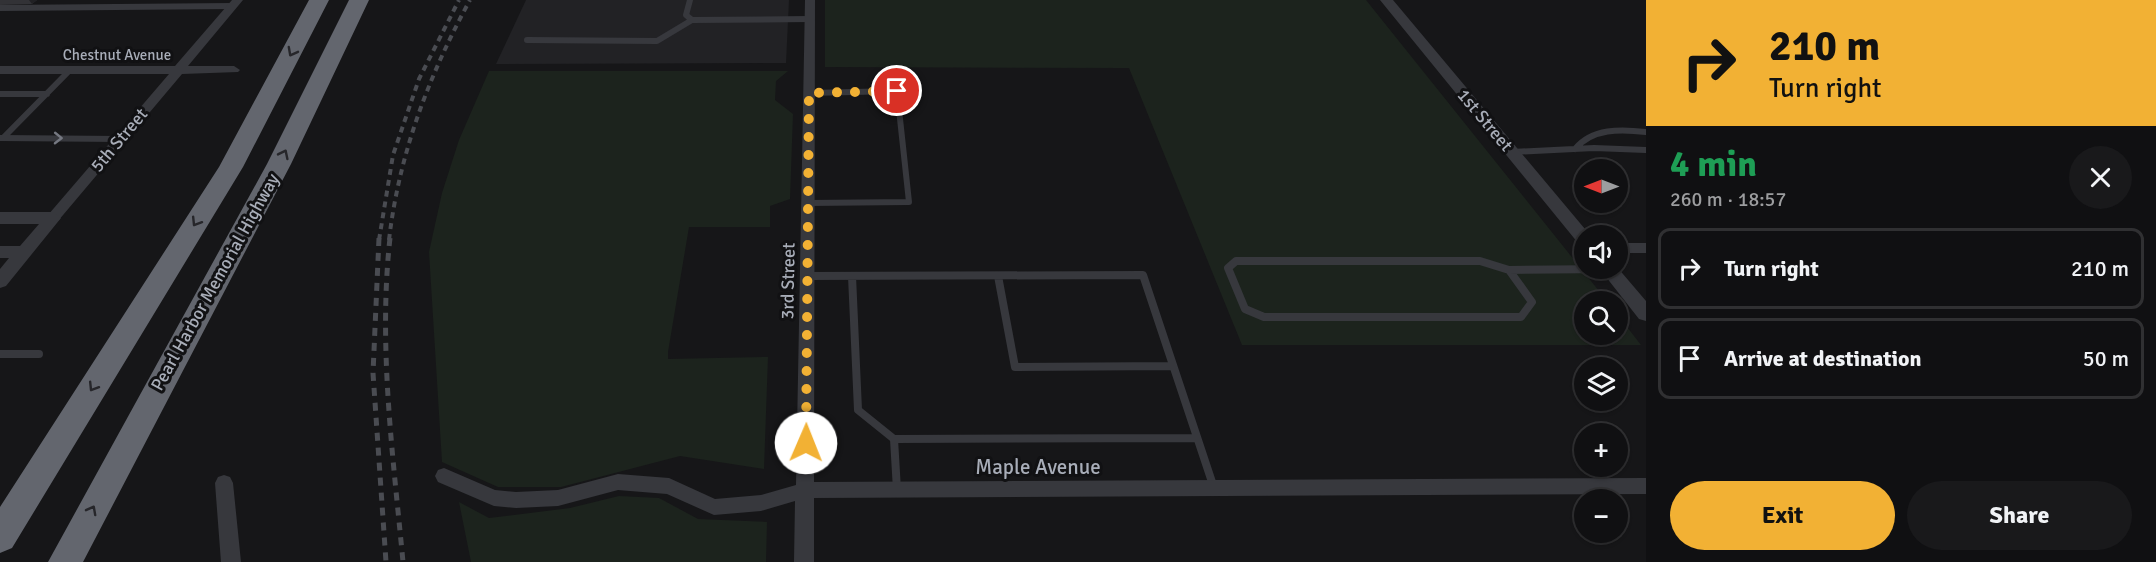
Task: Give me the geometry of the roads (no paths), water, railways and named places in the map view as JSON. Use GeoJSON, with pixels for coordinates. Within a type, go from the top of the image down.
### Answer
{"type":"FeatureCollection","features":[{"type":"Feature","properties":{"kind":"highway"},"geometry":{"type":"LineString","coordinates":[[0,537],[231,167],[319,0]]}},
{"type":"Feature","properties":{"kind":"highway","name":"Pearl Harbor Memorial Highway"},"geometry":{"type":"LineString","coordinates":[[67,558],[279,164],[359,0]]}},
{"type":"Feature","properties":{"kind":"highway"},"geometry":{"type":"LineString","coordinates":[[0,519],[39,472]]}},
{"type":"Feature","properties":{"kind":"street","name":"3rd Street"},"geometry":{"type":"LineString","coordinates":[[804,562],[810,0]]}},
{"type":"Feature","properties":{"kind":"street","name":"1st Street"},"geometry":{"type":"LineString","coordinates":[[1386,0],[1574,227]]}},
{"type":"Feature","properties":{"kind":"street","name":"5th Street"},"geometry":{"type":"LineString","coordinates":[[0,280],[236,3]]}},
{"type":"Feature","properties":{"kind":"street","name":"Chestnut Avenue"},"geometry":{"type":"LineString","coordinates":[[0,70],[234,70]]}},
{"type":"Feature","properties":{"kind":"street"},"geometry":{"type":"LineString","coordinates":[[0,218],[53,218]]}},
{"type":"Feature","properties":{"kind":"street"},"geometry":{"type":"LineString","coordinates":[[1628,248],[1646,248]]}},
{"type":"Feature","properties":{"kind":"street"},"geometry":{"type":"LineString","coordinates":[[0,252],[24,252]]}},
{"type":"Feature","properties":{"kind":"street"},"geometry":{"type":"LineString","coordinates":[[1616,279],[1646,314]]}},
{"type":"Feature","properties":{"kind":"street","name":"Maple Avenue"},"geometry":{"type":"LineString","coordinates":[[444,476],[494,498],[516,500],[558,498],[618,482],[669,486],[714,507],[761,503],[805,490],[1646,486]]}},
{"type":"Feature","properties":{"kind":"street"},"geometry":{"type":"LineString","coordinates":[[224,483],[231,562]]}},
{"type":"Feature","properties":{"kind":"lane"},"geometry":{"type":"LineString","coordinates":[[690,0],[686,15],[692,20]]}},
{"type":"Feature","properties":{"kind":"lane"},"geometry":{"type":"LineString","coordinates":[[0,8],[236,3]]}},
{"type":"Feature","properties":{"kind":"lane"},"geometry":{"type":"LineString","coordinates":[[527,40],[657,41],[692,20],[810,19]]}},
{"type":"Feature","properties":{"kind":"lane"},"geometry":{"type":"LineString","coordinates":[[2,138],[70,70]]}},
{"type":"Feature","properties":{"kind":"lane"},"geometry":{"type":"LineString","coordinates":[[808,202],[909,202],[897,91],[809,93]]}},
{"type":"Feature","properties":{"kind":"lane"},"geometry":{"type":"LineString","coordinates":[[0,94],[46,94]]}},
{"type":"Feature","properties":{"kind":"lane"},"geometry":{"type":"LineString","coordinates":[[1575,149],[1579,143],[1590,136],[1616,131],[1646,132]]}},
{"type":"Feature","properties":{"kind":"lane"},"geometry":{"type":"LineString","coordinates":[[2,138],[120,139]]}},
{"type":"Feature","properties":{"kind":"lane"},"geometry":{"type":"LineString","coordinates":[[1512,152],[1575,149],[1646,150]]}},
{"type":"Feature","properties":{"kind":"lane"},"geometry":{"type":"LineString","coordinates":[[1509,270],[1532,302],[1521,317],[1264,317],[1245,309],[1228,268],[1236,261],[1480,261],[1509,270],[1574,269]]}},
{"type":"Feature","properties":{"kind":"lane"},"geometry":{"type":"LineString","coordinates":[[807,276],[1143,275],[1214,488]]}},
{"type":"Feature","properties":{"kind":"lane"},"geometry":{"type":"LineString","coordinates":[[852,276],[858,410],[894,439],[1197,438]]}},
{"type":"Feature","properties":{"kind":"lane"},"geometry":{"type":"LineString","coordinates":[[998,276],[1015,367],[1173,366]]}},
{"type":"Feature","properties":{"kind":"lane"},"geometry":{"type":"LineString","coordinates":[[0,354],[39,354]]}},
{"type":"Feature","properties":{"kind":"lane"},"geometry":{"type":"LineString","coordinates":[[894,439],[897,490]]}},
{"type":"Feature","properties":{"kind":"railway"},"geometry":{"type":"LineString","coordinates":[[379,240],[393,155],[419,79],[459,0]]}},
{"type":"Feature","properties":{"kind":"railway"},"geometry":{"type":"LineString","coordinates":[[389,240],[400,177],[418,116],[441,57],[470,0]]}},
{"type":"Feature","properties":{"kind":"railway"},"geometry":{"type":"LineString","coordinates":[[379,238],[373,373],[386,562]]}},
{"type":"Feature","properties":{"kind":"railway"},"geometry":{"type":"LineString","coordinates":[[390,238],[386,360],[391,441],[403,562]]}}]}
